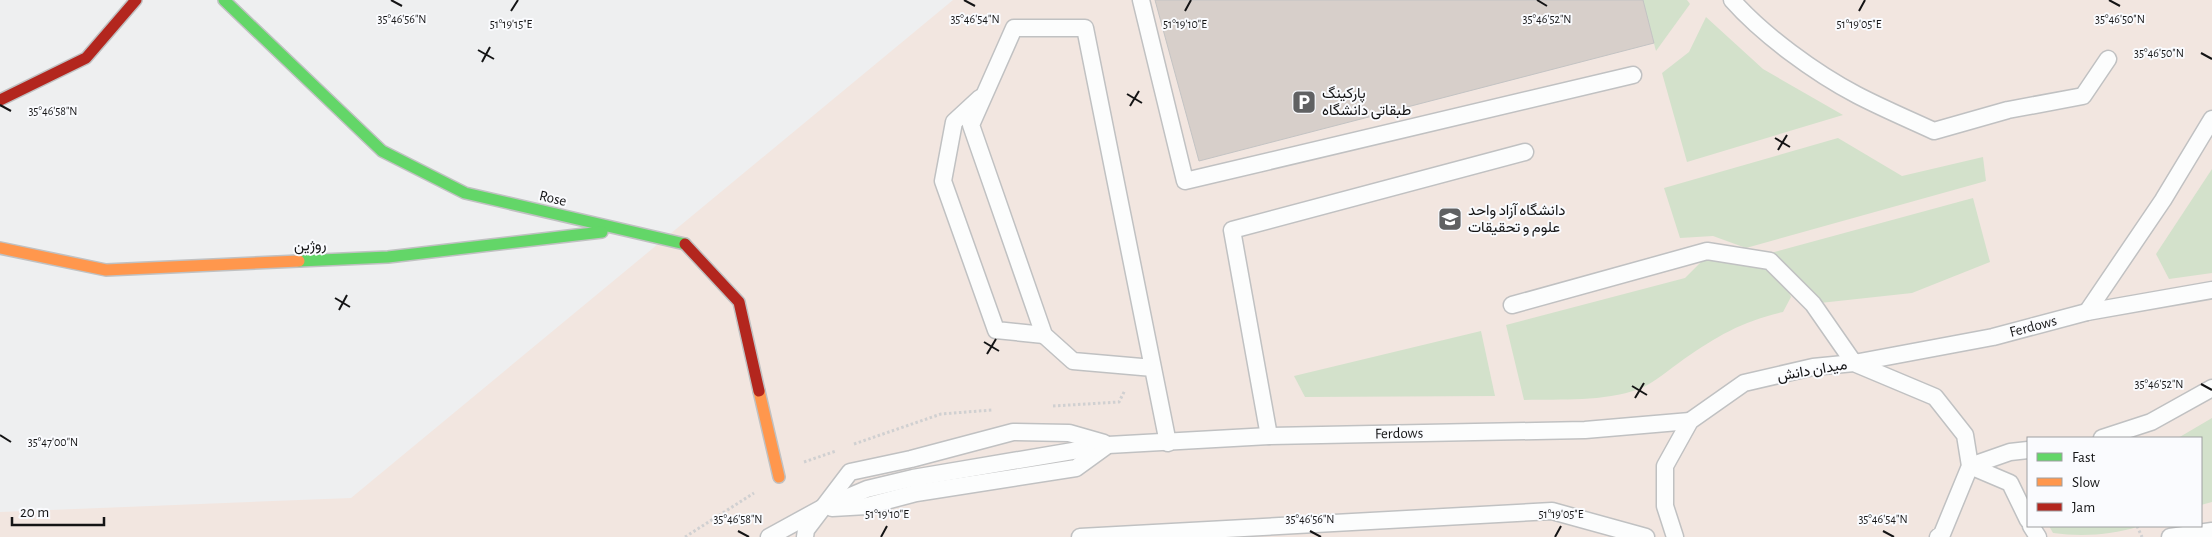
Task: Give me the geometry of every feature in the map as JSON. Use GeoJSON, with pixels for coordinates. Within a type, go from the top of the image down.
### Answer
{"type":"FeatureCollection","features":[{"type":"Feature","properties":{"kind":"street"},"geometry":{"type":"LineString","coordinates":[[0,100],[86,58],[136,0]]}},
{"type":"Feature","properties":{"kind":"street","name":"Rose"},"geometry":{"type":"LineString","coordinates":[[224,0],[382,151],[465,193],[687,244],[739,302],[779,477]]}},
{"type":"Feature","properties":{"kind":"street","name":"روژین"},"geometry":{"type":"LineString","coordinates":[[0,248],[106,270],[388,257],[622,229]]}},
{"type":"Feature","properties":{"kind":"lane"},"geometry":{"type":"LineString","coordinates":[[1142,0],[1185,181],[1633,75]]}},
{"type":"Feature","properties":{"kind":"lane"},"geometry":{"type":"LineString","coordinates":[[1732,0],[1741,10],[1797,57],[1856,95],[1934,130],[2008,110],[2083,96],[2108,59]]}},
{"type":"Feature","properties":{"kind":"lane"},"geometry":{"type":"LineString","coordinates":[[1153,368],[1073,361],[1044,335],[971,125],[1014,28],[1085,28],[1153,368],[1168,443]]}},
{"type":"Feature","properties":{"kind":"lane"},"geometry":{"type":"LineString","coordinates":[[987,91],[954,122],[943,180],[996,330],[1044,335]]}},
{"type":"Feature","properties":{"kind":"lane"},"geometry":{"type":"LineString","coordinates":[[2087,312],[2163,200],[2212,119]]}},
{"type":"Feature","properties":{"kind":"lane"},"geometry":{"type":"LineString","coordinates":[[1270,436],[1232,230],[1525,152]]}},
{"type":"Feature","properties":{"kind":"lane"},"geometry":{"type":"LineString","coordinates":[[1512,305],[1707,251],[1770,261],[1813,304],[1854,363]]}},
{"type":"Feature","properties":{"kind":"lane","name":"Ferdows"},"geometry":{"type":"LineString","coordinates":[[1854,363],[1993,337],[2087,312],[2212,290]]}},
{"type":"Feature","properties":{"kind":"lane","name":"میدان دانش"},"geometry":{"type":"LineString","coordinates":[[1675,537],[1665,506],[1665,466],[1690,420],[1744,384],[1813,367],[1854,363],[1935,397],[1964,435],[1970,466]]}},
{"type":"Feature","properties":{"kind":"lane"},"geometry":{"type":"LineString","coordinates":[[2105,437],[2151,422],[2212,388]]}},
{"type":"Feature","properties":{"kind":"lane","name":"Ferdows"},"geometry":{"type":"LineString","coordinates":[[1108,445],[1270,436],[1585,430],[1690,420]]}},
{"type":"Feature","properties":{"kind":"lane"},"geometry":{"type":"LineString","coordinates":[[805,537],[806,530],[850,472],[911,459],[1012,432],[1069,433],[1108,445]]}},
{"type":"Feature","properties":{"kind":"lane"},"geometry":{"type":"LineString","coordinates":[[769,537],[822,508],[867,489],[913,478],[1108,445]]}},
{"type":"Feature","properties":{"kind":"lane"},"geometry":{"type":"LineString","coordinates":[[1938,537],[1942,534],[1970,466],[2010,452],[2027,450]]}},
{"type":"Feature","properties":{"kind":"lane"},"geometry":{"type":"LineString","coordinates":[[1970,466],[2010,483],[2027,512]]}},
{"type":"Feature","properties":{"kind":"lane"},"geometry":{"type":"LineString","coordinates":[[1080,537],[1552,511],[1646,537]]}},
{"type":"Feature","properties":{"kind":"lane"},"geometry":{"type":"LineString","coordinates":[[2170,537],[2212,531]]}},
{"type":"Feature","properties":{"kind":"shaded area","name":"دانشگاه آزاد واحد علوم و تحقیقات"},"geometry":{"type":"Polygon","coordinates":[[[953,0],[2212,0],[2212,537],[0,537],[0,512],[351,498],[953,0]]]}},
{"type":"Feature","properties":{"kind":"green space"},"geometry":{"type":"Polygon","coordinates":[[[1642,0],[1687,0],[1690,4],[1656,51],[1642,0]]]}},
{"type":"Feature","properties":{"kind":"green space"},"geometry":{"type":"Polygon","coordinates":[[[1706,17],[1763,69],[1843,115],[1687,162],[1662,73],[1689,52],[1706,17]]]}},
{"type":"Feature","properties":{"kind":"green space"},"geometry":{"type":"Polygon","coordinates":[[[1838,138],[1902,176],[1983,157],[1986,181],[1746,248],[1713,236],[1680,238],[1664,188],[1838,138]]]}},
{"type":"Feature","properties":{"kind":"green space"},"geometry":{"type":"Polygon","coordinates":[[[2212,169],[2212,273],[2169,279],[2156,254],[2212,169]]]}},
{"type":"Feature","properties":{"kind":"green space"},"geometry":{"type":"Polygon","coordinates":[[[1973,198],[1990,262],[1912,293],[1820,303],[1767,254],[1973,198]]]}},
{"type":"Feature","properties":{"kind":"green space"},"geometry":{"type":"Polygon","coordinates":[[[1729,258],[1757,265],[1781,280],[1791,297],[1783,312],[1755,320],[1719,336],[1656,380],[1639,389],[1597,398],[1524,400],[1506,325],[1685,278],[1704,259],[1729,258]]]}},
{"type":"Feature","properties":{"kind":"green space"},"geometry":{"type":"Polygon","coordinates":[[[1481,331],[1495,396],[1305,397],[1294,376],[1481,331]]]}},
{"type":"Feature","properties":{"kind":"green space"},"geometry":{"type":"Polygon","coordinates":[[[2212,418],[2212,502],[2202,505],[2202,437],[2180,437],[2212,418]]]}},
{"type":"Feature","properties":{"kind":"green space"},"geometry":{"type":"Polygon","coordinates":[[[2050,527],[2136,527],[2108,533],[2086,535],[2053,533],[2050,527]]]}},
{"type":"Feature","properties":{"kind":"building","name":"پارکینگ طبقاتی دانشگاه"},"geometry":{"type":"Polygon","coordinates":[[[1155,0],[1643,0],[1654,43],[1199,161],[1155,0]]]}},
{"type":"Feature","properties":{"kind":"traffic: fast"},"geometry":{"type":"LineString","coordinates":[[224,0],[382,151],[465,193],[685,244]]}},
{"type":"Feature","properties":{"kind":"traffic: fast"},"geometry":{"type":"LineString","coordinates":[[299,261],[388,257],[602,232]]}},
{"type":"Feature","properties":{"kind":"traffic: slow"},"geometry":{"type":"LineString","coordinates":[[0,248],[106,270],[299,261]]}},
{"type":"Feature","properties":{"kind":"traffic: slow"},"geometry":{"type":"LineString","coordinates":[[759,391],[779,477]]}},
{"type":"Feature","properties":{"kind":"traffic: jam"},"geometry":{"type":"LineString","coordinates":[[0,100],[86,58],[136,0]]}},
{"type":"Feature","properties":{"kind":"traffic: jam"},"geometry":{"type":"LineString","coordinates":[[685,244],[739,302],[759,391]]}},
{"type":"Feature","properties":{"kind":"place","name":"پارکینگ طبقاتی دانشگاه"},"geometry":{"type":"Point","coordinates":[1304,102]}},
{"type":"Feature","properties":{"kind":"place","name":"دانشگاه آزاد واحد علوم و تحقیقات"},"geometry":{"type":"Point","coordinates":[1450,219]}}]}
